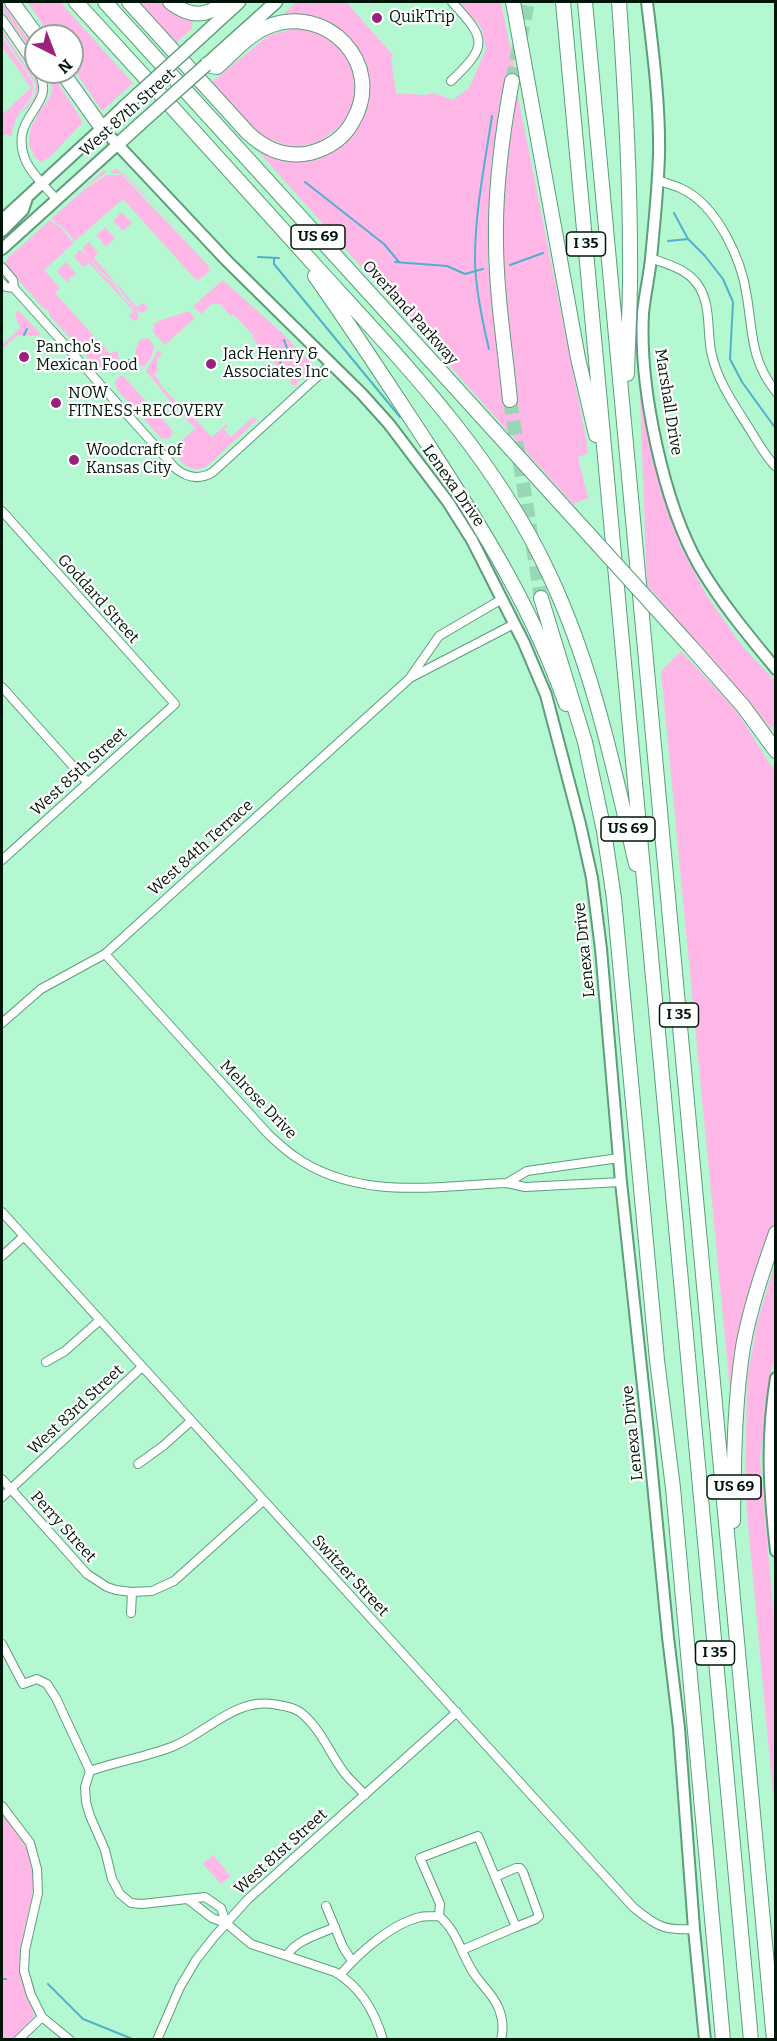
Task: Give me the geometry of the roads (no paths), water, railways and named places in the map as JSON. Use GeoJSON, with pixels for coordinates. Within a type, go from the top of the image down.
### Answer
{"type":"FeatureCollection","features":[{"type":"Feature","properties":{"kind":"highway"},"geometry":{"type":"LineString","coordinates":[[12,2],[28,24]]}},
{"type":"Feature","properties":{"kind":"highway","name":"US 69"},"geometry":{"type":"LineString","coordinates":[[76,2],[446,412],[498,484],[529,534],[548,571],[593,688],[608,743],[647,914]]}},
{"type":"Feature","properties":{"kind":"highway","name":"Overland Parkway"},"geometry":{"type":"LineString","coordinates":[[105,2],[691,646],[743,706],[776,751]]}},
{"type":"Feature","properties":{"kind":"highway"},"geometry":{"type":"LineString","coordinates":[[129,2],[248,133],[266,147],[297,154],[324,148],[342,136],[350,127],[359,109],[363,90],[356,60],[339,37],[311,23],[292,22],[267,27],[217,67],[206,65]]}},
{"type":"Feature","properties":{"kind":"highway"},"geometry":{"type":"LineString","coordinates":[[170,2],[181,10],[195,14],[211,11],[224,2]]}},
{"type":"Feature","properties":{"kind":"highway"},"geometry":{"type":"LineString","coordinates":[[513,2],[578,358],[608,487]]}},
{"type":"Feature","properties":{"kind":"highway","name":"I 35"},"geometry":{"type":"LineString","coordinates":[[563,2],[751,2040]]}},
{"type":"Feature","properties":{"kind":"highway","name":"I 35"},"geometry":{"type":"LineString","coordinates":[[585,2],[774,2040]]}},
{"type":"Feature","properties":{"kind":"highway"},"geometry":{"type":"LineString","coordinates":[[619,2],[626,94],[629,184],[630,258],[626,438]]}},
{"type":"Feature","properties":{"kind":"highway"},"geometry":{"type":"LineString","coordinates":[[510,400],[499,287],[496,220],[501,151],[513,81]]}},
{"type":"Feature","properties":{"kind":"highway"},"geometry":{"type":"LineString","coordinates":[[71,84],[102,128]]}},
{"type":"Feature","properties":{"kind":"highway"},"geometry":{"type":"LineString","coordinates":[[279,226],[361,341],[505,567],[537,633],[564,700],[604,831]]}},
{"type":"Feature","properties":{"kind":"highway"},"geometry":{"type":"LineString","coordinates":[[542,598],[585,742],[604,831],[614,899],[657,1359],[673,1488],[723,2040]]}},
{"type":"Feature","properties":{"kind":"highway","name":"US 69"},"geometry":{"type":"LineString","coordinates":[[732,1592],[738,1382],[751,1312],[776,1233]]}},
{"type":"Feature","properties":{"kind":"main road","name":"West 87th Street"},"geometry":{"type":"LineString","coordinates":[[102,128],[239,2]]}},
{"type":"Feature","properties":{"kind":"main road","name":"West 87th Street"},"geometry":{"type":"LineString","coordinates":[[117,145],[276,2]]}},
{"type":"Feature","properties":{"kind":"street"},"geometry":{"type":"LineString","coordinates":[[451,81],[471,62],[477,52],[479,37],[476,30],[452,2]]}},
{"type":"Feature","properties":{"kind":"street","name":"Marshall Drive"},"geometry":{"type":"LineString","coordinates":[[647,2],[659,126],[658,180],[643,314],[645,371],[649,402],[667,487],[684,535],[704,574],[736,622],[776,669]]}},
{"type":"Feature","properties":{"kind":"street"},"geometry":{"type":"LineString","coordinates":[[2,19],[24,51]]}},
{"type":"Feature","properties":{"kind":"street"},"geometry":{"type":"LineString","coordinates":[[43,84],[43,95],[26,120],[21,144],[28,165],[57,200]]}},
{"type":"Feature","properties":{"kind":"street","name":"West 87th Street"},"geometry":{"type":"LineString","coordinates":[[2,220],[102,128]]}},
{"type":"Feature","properties":{"kind":"street","name":"Lenexa Drive"},"geometry":{"type":"LineString","coordinates":[[102,128],[227,261],[389,424],[441,493],[472,540],[525,643],[546,695],[570,781],[588,861],[601,949],[621,1182],[679,1728],[705,2040]]}},
{"type":"Feature","properties":{"kind":"street","name":"West 87th Street"},"geometry":{"type":"LineString","coordinates":[[2,249],[117,145]]}},
{"type":"Feature","properties":{"kind":"street"},"geometry":{"type":"LineString","coordinates":[[658,180],[681,188],[693,196],[720,226],[733,247],[745,281],[753,348],[765,378],[776,392]]}},
{"type":"Feature","properties":{"kind":"street"},"geometry":{"type":"LineString","coordinates":[[2,231],[24,210],[28,195]]}},
{"type":"Feature","properties":{"kind":"street"},"geometry":{"type":"LineString","coordinates":[[651,258],[679,268],[690,275],[702,293],[706,302],[711,351],[717,372],[732,401],[776,467]]}},
{"type":"Feature","properties":{"kind":"street"},"geometry":{"type":"LineString","coordinates":[[2,267],[13,280],[14,288],[162,453],[181,473],[190,477],[207,476],[213,472],[331,364]]}},
{"type":"Feature","properties":{"kind":"street"},"geometry":{"type":"LineString","coordinates":[[2,283],[6,288],[14,288]]}},
{"type":"Feature","properties":{"kind":"street","name":"Goddard Street"},"geometry":{"type":"LineString","coordinates":[[2,512],[175,704]]}},
{"type":"Feature","properties":{"kind":"street","name":"West 84th Terrace"},"geometry":{"type":"LineString","coordinates":[[2,1023],[41,989],[105,954],[409,679],[439,636],[502,599]]}},
{"type":"Feature","properties":{"kind":"street","name":"West 84th Terrace"},"geometry":{"type":"LineString","coordinates":[[409,679],[514,624]]}},
{"type":"Feature","properties":{"kind":"street"},"geometry":{"type":"LineString","coordinates":[[2,687],[88,783]]}},
{"type":"Feature","properties":{"kind":"street","name":"West 85th Street"},"geometry":{"type":"LineString","coordinates":[[2,860],[175,704]]}},
{"type":"Feature","properties":{"kind":"street","name":"Melrose Drive"},"geometry":{"type":"LineString","coordinates":[[105,954],[269,1135],[294,1156],[311,1166],[349,1182],[390,1189],[507,1182],[525,1187],[621,1182]]}},
{"type":"Feature","properties":{"kind":"street","name":"Melrose Drive"},"geometry":{"type":"LineString","coordinates":[[507,1182],[527,1171],[619,1158]]}},
{"type":"Feature","properties":{"kind":"street","name":"Switzer Street"},"geometry":{"type":"LineString","coordinates":[[2,1212],[633,1907],[656,1924],[672,1930],[694,1929]]}},
{"type":"Feature","properties":{"kind":"street"},"geometry":{"type":"LineString","coordinates":[[2,1256],[24,1236]]}},
{"type":"Feature","properties":{"kind":"street"},"geometry":{"type":"LineString","coordinates":[[46,1362],[65,1351],[100,1320]]}},
{"type":"Feature","properties":{"kind":"street","name":"West 83rd Street"},"geometry":{"type":"LineString","coordinates":[[2,1497],[142,1367]]}},
{"type":"Feature","properties":{"kind":"street"},"geometry":{"type":"LineString","coordinates":[[776,1378],[768,1442],[768,1469],[776,1551]]}},
{"type":"Feature","properties":{"kind":"street"},"geometry":{"type":"LineString","coordinates":[[138,1464],[191,1421]]}},
{"type":"Feature","properties":{"kind":"street","name":"Perry Street"},"geometry":{"type":"LineString","coordinates":[[2,1479],[87,1574],[107,1587],[132,1592],[152,1591],[174,1581],[263,1501]]}},
{"type":"Feature","properties":{"kind":"street"},"geometry":{"type":"LineString","coordinates":[[131,1613],[132,1592]]}},
{"type":"Feature","properties":{"kind":"street"},"geometry":{"type":"LineString","coordinates":[[2,1644],[23,1684],[37,1679],[47,1684],[56,1698],[90,1771],[85,1787],[86,1802],[105,1850],[112,1879],[120,1894],[130,1903],[205,1897],[221,1908],[226,1923]]}},
{"type":"Feature","properties":{"kind":"street"},"geometry":{"type":"LineString","coordinates":[[90,1771],[113,1762],[175,1745],[225,1714],[262,1702],[297,1710],[308,1720],[345,1774],[365,1795]]}},
{"type":"Feature","properties":{"kind":"street","name":"West 81st Street"},"geometry":{"type":"LineString","coordinates":[[157,2040],[180,1987],[196,1960],[247,1900],[457,1712]]}},
{"type":"Feature","properties":{"kind":"street"},"geometry":{"type":"LineString","coordinates":[[2,1806],[30,1843],[38,1869],[38,1893],[23,1968],[31,1995],[42,2017],[70,2040]]}},
{"type":"Feature","properties":{"kind":"street"},"geometry":{"type":"LineString","coordinates":[[439,1916],[440,1904],[420,1858],[477,1836],[516,1927]]}},
{"type":"Feature","properties":{"kind":"street"},"geometry":{"type":"LineString","coordinates":[[462,1950],[540,1916],[520,1868],[495,1877]]}},
{"type":"Feature","properties":{"kind":"street"},"geometry":{"type":"LineString","coordinates":[[189,1900],[212,1918],[226,1923],[251,1944],[340,1975],[364,1997],[377,2020],[383,2040]]}},
{"type":"Feature","properties":{"kind":"street"},"geometry":{"type":"LineString","coordinates":[[326,1905],[352,1961]]}},
{"type":"Feature","properties":{"kind":"street"},"geometry":{"type":"LineString","coordinates":[[340,1975],[352,1961],[397,1927],[420,1917],[439,1916],[446,1922],[473,1974],[498,2005],[503,2021],[501,2040]]}},
{"type":"Feature","properties":{"kind":"street"},"geometry":{"type":"LineString","coordinates":[[287,1955],[293,1947],[300,1943],[335,1928]]}},
{"type":"Feature","properties":{"kind":"street"},"geometry":{"type":"LineString","coordinates":[[18,2040],[42,2017]]}},
{"type":"Feature","properties":{"kind":"waterway"},"geometry":{"type":"LineString","coordinates":[[489,349],[481,315],[475,269],[475,240],[492,116]]}},
{"type":"Feature","properties":{"kind":"waterway"},"geometry":{"type":"LineString","coordinates":[[305,182],[384,244],[399,262]]}},
{"type":"Feature","properties":{"kind":"waterway"},"geometry":{"type":"LineString","coordinates":[[674,213],[688,239],[723,279],[733,302],[730,359],[742,382],[776,429]]}},
{"type":"Feature","properties":{"kind":"waterway"},"geometry":{"type":"LineString","coordinates":[[668,241],[688,239]]}},
{"type":"Feature","properties":{"kind":"waterway"},"geometry":{"type":"LineString","coordinates":[[510,265],[543,253]]}},
{"type":"Feature","properties":{"kind":"waterway"},"geometry":{"type":"LineString","coordinates":[[258,257],[279,258]]}},
{"type":"Feature","properties":{"kind":"waterway"},"geometry":{"type":"LineString","coordinates":[[274,258],[274,264],[400,417]]}},
{"type":"Feature","properties":{"kind":"waterway"},"geometry":{"type":"LineString","coordinates":[[395,262],[447,266],[465,274],[483,269]]}},
{"type":"Feature","properties":{"kind":"waterway"},"geometry":{"type":"LineString","coordinates":[[24,335],[27,329]]}},
{"type":"Feature","properties":{"kind":"waterway"},"geometry":{"type":"LineString","coordinates":[[280,363],[287,348],[284,340]]}},
{"type":"Feature","properties":{"kind":"waterway"},"geometry":{"type":"LineString","coordinates":[[129,360],[135,366]]}},
{"type":"Feature","properties":{"kind":"waterway"},"geometry":{"type":"LineString","coordinates":[[48,1984],[83,2019],[135,2040]]}},
{"type":"Feature","properties":{"kind":"tunnel"},"geometry":{"type":"LineString","coordinates":[[512,81],[528,2]]}},
{"type":"Feature","properties":{"kind":"tunnel"},"geometry":{"type":"LineString","coordinates":[[510,400],[541,598]]}},
{"type":"Feature","properties":{"kind":"place","name":"QuikTrip"},"geometry":{"type":"Point","coordinates":[377,18]}},
{"type":"Feature","properties":{"kind":"place","name":"Pancho's Mexican Food"},"geometry":{"type":"Point","coordinates":[24,357]}},
{"type":"Feature","properties":{"kind":"place","name":"Jack Henry & Associates Inc"},"geometry":{"type":"Point","coordinates":[211,364]}},
{"type":"Feature","properties":{"kind":"place","name":"NOW FITNESS+RECOVERY"},"geometry":{"type":"Point","coordinates":[56,403]}},
{"type":"Feature","properties":{"kind":"place","name":"Woodcraft of Kansas City"},"geometry":{"type":"Point","coordinates":[74,460]}}]}
